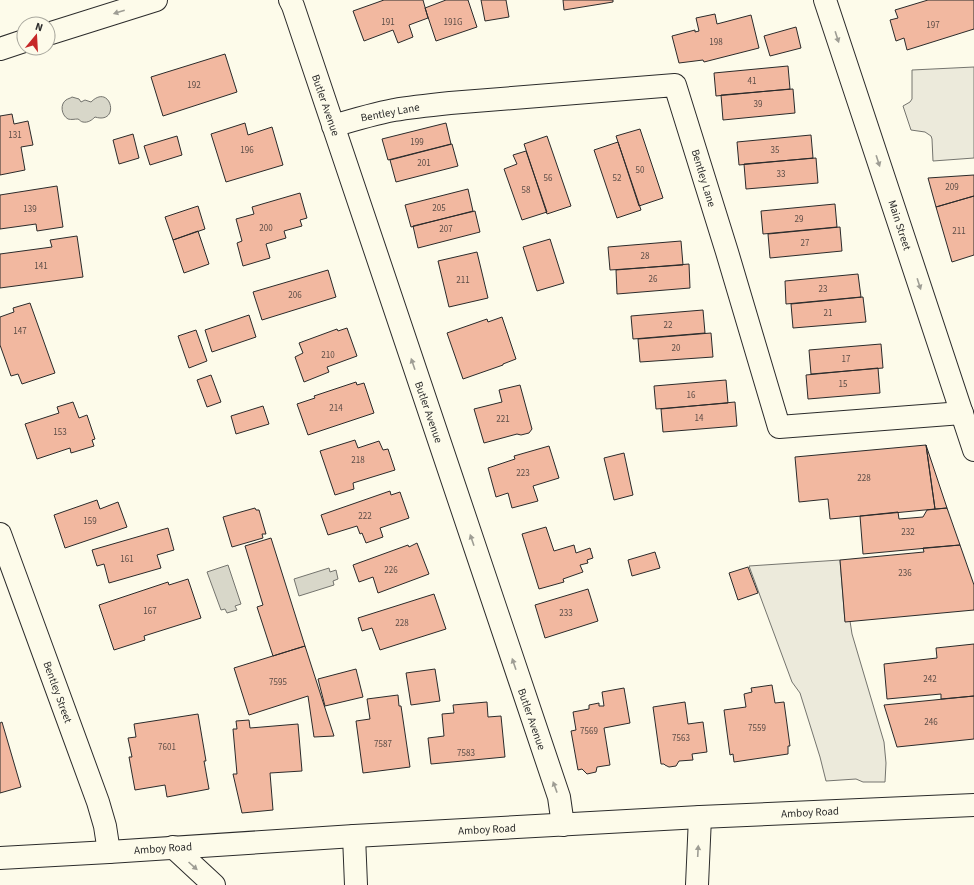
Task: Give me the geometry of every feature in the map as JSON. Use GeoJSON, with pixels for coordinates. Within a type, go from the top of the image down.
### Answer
{"type":"FeatureCollection","features":[{"type":"Feature","properties":{"kind":"street"},"geometry":{"type":"LineString","coordinates":[[56,31],[156,0]]}},
{"type":"Feature","properties":{"kind":"street","name":"Butler Avenue"},"geometry":{"type":"LineString","coordinates":[[290,0],[559,797],[563,825]]}},
{"type":"Feature","properties":{"kind":"street","name":"Main Street"},"geometry":{"type":"LineString","coordinates":[[825,0],[974,450]]}},
{"type":"Feature","properties":{"kind":"street"},"geometry":{"type":"LineString","coordinates":[[0,49],[16,44]]}},
{"type":"Feature","properties":{"kind":"street","name":"Bentley Lane"},"geometry":{"type":"LineString","coordinates":[[333,126],[362,117],[421,106],[676,86],[725,244],[779,427],[962,413]]}},
{"type":"Feature","properties":{"kind":"street","name":"Bentley Street"},"geometry":{"type":"LineString","coordinates":[[0,534],[98,802],[105,826],[109,852]]}},
{"type":"Feature","properties":{"kind":"street","name":"Amboy Road"},"geometry":{"type":"LineString","coordinates":[[0,858],[354,836],[700,817],[974,805]]}},
{"type":"Feature","properties":{"kind":"street"},"geometry":{"type":"LineString","coordinates":[[697,885],[700,817]]}},
{"type":"Feature","properties":{"kind":"street"},"geometry":{"type":"LineString","coordinates":[[354,836],[356,885]]}},
{"type":"Feature","properties":{"kind":"street"},"geometry":{"type":"LineString","coordinates":[[173,847],[214,885]]}},
{"type":"Feature","properties":{"kind":"shaded area"},"geometry":{"type":"Polygon","coordinates":[[[974,67],[974,158],[933,161],[931,136],[925,132],[911,130],[903,106],[912,99],[912,70],[974,67]]]}},
{"type":"Feature","properties":{"kind":"shaded area"},"geometry":{"type":"Polygon","coordinates":[[[72,97],[79,99],[81,102],[85,100],[91,102],[98,97],[104,97],[108,100],[110,105],[108,115],[103,118],[95,117],[87,122],[82,122],[78,119],[68,119],[64,115],[62,107],[64,102],[72,97]]]}},
{"type":"Feature","properties":{"kind":"shaded area"},"geometry":{"type":"Polygon","coordinates":[[[840,560],[845,621],[850,621],[852,634],[884,742],[886,763],[885,782],[863,782],[856,779],[826,781],[800,693],[792,682],[749,566],[840,560]]]}},
{"type":"Feature","properties":{"kind":"shaded area"},"geometry":{"type":"Polygon","coordinates":[[[228,565],[241,604],[235,606],[237,610],[227,613],[225,609],[221,610],[207,572],[228,565]]]}},
{"type":"Feature","properties":{"kind":"shaded area"},"geometry":{"type":"Polygon","coordinates":[[[329,568],[330,572],[336,570],[338,579],[333,581],[334,585],[299,596],[294,579],[329,568]]]}},
{"type":"Feature","properties":{"kind":"building"},"geometry":{"type":"Polygon","coordinates":[[[384,0],[423,0],[428,18],[409,25],[413,37],[398,43],[393,30],[364,41],[353,11],[384,0]]]}},
{"type":"Feature","properties":{"kind":"building"},"geometry":{"type":"Polygon","coordinates":[[[446,0],[468,0],[477,27],[436,41],[425,8],[446,0]]]}},
{"type":"Feature","properties":{"kind":"building"},"geometry":{"type":"Polygon","coordinates":[[[481,0],[506,0],[509,17],[485,21],[481,0]]]}},
{"type":"Feature","properties":{"kind":"building"},"geometry":{"type":"Polygon","coordinates":[[[563,0],[613,0],[613,2],[564,10],[563,0]]]}},
{"type":"Feature","properties":{"kind":"building"},"geometry":{"type":"Polygon","coordinates":[[[928,0],[974,0],[974,29],[907,50],[904,38],[896,41],[890,20],[898,18],[895,10],[928,0]]]}},
{"type":"Feature","properties":{"kind":"building"},"geometry":{"type":"Polygon","coordinates":[[[715,14],[717,24],[751,15],[759,48],[704,62],[703,60],[679,63],[672,36],[695,30],[695,32],[699,31],[696,18],[715,14]]]}},
{"type":"Feature","properties":{"kind":"building"},"geometry":{"type":"Polygon","coordinates":[[[796,27],[801,48],[770,56],[764,36],[796,27]]]}},
{"type":"Feature","properties":{"kind":"building"},"geometry":{"type":"Polygon","coordinates":[[[225,54],[237,92],[163,116],[151,77],[225,54]]]}},
{"type":"Feature","properties":{"kind":"building"},"geometry":{"type":"Polygon","coordinates":[[[788,66],[790,89],[716,96],[714,73],[788,66]]]}},
{"type":"Feature","properties":{"kind":"building"},"geometry":{"type":"Polygon","coordinates":[[[793,89],[795,113],[723,120],[721,95],[793,89]]]}},
{"type":"Feature","properties":{"kind":"building"},"geometry":{"type":"Polygon","coordinates":[[[12,114],[14,124],[28,121],[33,145],[21,147],[25,170],[0,175],[0,116],[12,114]]]}},
{"type":"Feature","properties":{"kind":"building"},"geometry":{"type":"Polygon","coordinates":[[[245,123],[248,135],[272,127],[283,165],[226,182],[211,134],[245,123]]]}},
{"type":"Feature","properties":{"kind":"building"},"geometry":{"type":"Polygon","coordinates":[[[446,123],[451,144],[388,160],[382,139],[446,123]]]}},
{"type":"Feature","properties":{"kind":"building"},"geometry":{"type":"Polygon","coordinates":[[[640,129],[663,198],[639,206],[616,136],[640,129]]]}},
{"type":"Feature","properties":{"kind":"building"},"geometry":{"type":"Polygon","coordinates":[[[133,134],[139,158],[119,164],[113,140],[133,134]]]}},
{"type":"Feature","properties":{"kind":"building"},"geometry":{"type":"Polygon","coordinates":[[[811,135],[813,158],[739,165],[737,142],[811,135]]]}},
{"type":"Feature","properties":{"kind":"building"},"geometry":{"type":"Polygon","coordinates":[[[177,136],[182,155],[150,165],[144,146],[177,136]]]}},
{"type":"Feature","properties":{"kind":"building"},"geometry":{"type":"Polygon","coordinates":[[[547,136],[571,206],[547,214],[524,144],[547,136]]]}},
{"type":"Feature","properties":{"kind":"building"},"geometry":{"type":"Polygon","coordinates":[[[618,142],[641,210],[617,218],[594,150],[618,142]]]}},
{"type":"Feature","properties":{"kind":"building"},"geometry":{"type":"Polygon","coordinates":[[[452,144],[458,166],[396,182],[390,160],[452,144]]]}},
{"type":"Feature","properties":{"kind":"building"},"geometry":{"type":"Polygon","coordinates":[[[526,151],[547,212],[522,220],[504,169],[517,164],[513,155],[526,151]]]}},
{"type":"Feature","properties":{"kind":"building"},"geometry":{"type":"Polygon","coordinates":[[[816,158],[818,183],[746,189],[744,164],[816,158]]]}},
{"type":"Feature","properties":{"kind":"building"},"geometry":{"type":"Polygon","coordinates":[[[974,175],[974,196],[936,207],[928,178],[974,175]]]}},
{"type":"Feature","properties":{"kind":"building"},"geometry":{"type":"Polygon","coordinates":[[[57,186],[63,227],[37,231],[36,224],[0,229],[0,195],[57,186]]]}},
{"type":"Feature","properties":{"kind":"building"},"geometry":{"type":"Polygon","coordinates":[[[468,189],[473,211],[411,227],[405,205],[468,189]]]}},
{"type":"Feature","properties":{"kind":"building"},"geometry":{"type":"Polygon","coordinates":[[[300,193],[307,218],[300,220],[302,226],[284,231],[286,238],[266,244],[270,258],[243,266],[237,243],[242,241],[236,219],[254,214],[252,207],[300,193]]]}},
{"type":"Feature","properties":{"kind":"building"},"geometry":{"type":"Polygon","coordinates":[[[974,196],[974,255],[952,262],[936,207],[974,196]]]}},
{"type":"Feature","properties":{"kind":"building"},"geometry":{"type":"Polygon","coordinates":[[[835,204],[837,227],[763,234],[761,211],[835,204]]]}},
{"type":"Feature","properties":{"kind":"building"},"geometry":{"type":"Polygon","coordinates":[[[198,206],[205,229],[173,240],[165,217],[198,206]]]}},
{"type":"Feature","properties":{"kind":"building"},"geometry":{"type":"Polygon","coordinates":[[[475,211],[480,232],[418,248],[413,226],[475,211]]]}},
{"type":"Feature","properties":{"kind":"building"},"geometry":{"type":"Polygon","coordinates":[[[840,227],[842,251],[770,258],[768,234],[840,227]]]}},
{"type":"Feature","properties":{"kind":"building"},"geometry":{"type":"Polygon","coordinates":[[[198,231],[209,264],[184,273],[173,240],[198,231]]]}},
{"type":"Feature","properties":{"kind":"building"},"geometry":{"type":"Polygon","coordinates":[[[77,236],[83,277],[0,288],[0,254],[52,247],[50,240],[77,236]]]}},
{"type":"Feature","properties":{"kind":"building"},"geometry":{"type":"Polygon","coordinates":[[[550,239],[564,283],[537,291],[523,247],[550,239]]]}},
{"type":"Feature","properties":{"kind":"building"},"geometry":{"type":"Polygon","coordinates":[[[681,241],[683,265],[610,270],[608,247],[681,241]]]}},
{"type":"Feature","properties":{"kind":"building"},"geometry":{"type":"Polygon","coordinates":[[[477,252],[488,298],[449,307],[438,261],[477,252]]]}},
{"type":"Feature","properties":{"kind":"building"},"geometry":{"type":"Polygon","coordinates":[[[689,264],[690,288],[617,294],[616,270],[689,264]]]}},
{"type":"Feature","properties":{"kind":"building"},"geometry":{"type":"Polygon","coordinates":[[[328,270],[336,297],[262,320],[253,292],[328,270]]]}},
{"type":"Feature","properties":{"kind":"building"},"geometry":{"type":"Polygon","coordinates":[[[858,274],[861,297],[786,304],[785,281],[858,274]]]}},
{"type":"Feature","properties":{"kind":"building"},"geometry":{"type":"Polygon","coordinates":[[[863,297],[866,322],[793,328],[791,304],[863,297]]]}},
{"type":"Feature","properties":{"kind":"building"},"geometry":{"type":"Polygon","coordinates":[[[30,303],[55,373],[22,384],[18,374],[11,376],[0,345],[0,317],[14,312],[13,308],[30,303]]]}},
{"type":"Feature","properties":{"kind":"building"},"geometry":{"type":"Polygon","coordinates":[[[703,310],[705,333],[633,339],[631,316],[703,310]]]}},
{"type":"Feature","properties":{"kind":"building"},"geometry":{"type":"Polygon","coordinates":[[[249,315],[256,337],[212,352],[205,330],[249,315]]]}},
{"type":"Feature","properties":{"kind":"building"},"geometry":{"type":"Polygon","coordinates":[[[502,317],[516,359],[463,379],[447,333],[487,319],[488,322],[502,317]]]}},
{"type":"Feature","properties":{"kind":"building"},"geometry":{"type":"Polygon","coordinates":[[[347,328],[357,356],[327,367],[329,372],[304,382],[295,357],[303,353],[299,343],[337,329],[338,331],[347,328]]]}},
{"type":"Feature","properties":{"kind":"building"},"geometry":{"type":"Polygon","coordinates":[[[196,330],[207,361],[189,368],[178,336],[196,330]]]}},
{"type":"Feature","properties":{"kind":"building"},"geometry":{"type":"Polygon","coordinates":[[[711,333],[713,357],[640,362],[638,339],[711,333]]]}},
{"type":"Feature","properties":{"kind":"building"},"geometry":{"type":"Polygon","coordinates":[[[881,344],[883,368],[811,374],[809,350],[881,344]]]}},
{"type":"Feature","properties":{"kind":"building"},"geometry":{"type":"Polygon","coordinates":[[[878,368],[880,393],[808,399],[806,375],[878,368]]]}},
{"type":"Feature","properties":{"kind":"building"},"geometry":{"type":"Polygon","coordinates":[[[211,375],[221,402],[207,407],[197,380],[211,375]]]}},
{"type":"Feature","properties":{"kind":"building"},"geometry":{"type":"Polygon","coordinates":[[[726,380],[728,403],[656,409],[654,386],[726,380]]]}},
{"type":"Feature","properties":{"kind":"building"},"geometry":{"type":"Polygon","coordinates":[[[356,382],[357,385],[364,383],[374,413],[308,435],[297,404],[315,398],[314,396],[356,382]]]}},
{"type":"Feature","properties":{"kind":"building"},"geometry":{"type":"Polygon","coordinates":[[[520,385],[532,429],[529,433],[521,435],[517,434],[484,443],[474,409],[502,402],[499,390],[520,385]]]}},
{"type":"Feature","properties":{"kind":"building"},"geometry":{"type":"Polygon","coordinates":[[[73,402],[79,418],[87,415],[95,439],[92,440],[94,446],[71,453],[70,448],[37,459],[25,424],[59,413],[57,407],[73,402]]]}},
{"type":"Feature","properties":{"kind":"building"},"geometry":{"type":"Polygon","coordinates":[[[735,402],[737,426],[663,432],[661,409],[735,402]]]}},
{"type":"Feature","properties":{"kind":"building"},"geometry":{"type":"Polygon","coordinates":[[[263,406],[269,424],[236,434],[231,416],[263,406]]]}},
{"type":"Feature","properties":{"kind":"building"},"geometry":{"type":"Polygon","coordinates":[[[355,440],[358,448],[379,441],[383,450],[388,449],[395,470],[353,483],[354,489],[335,495],[320,451],[355,440]]]}},
{"type":"Feature","properties":{"kind":"building"},"geometry":{"type":"Polygon","coordinates":[[[926,445],[935,509],[830,519],[828,499],[799,502],[795,457],[926,445]]]}},
{"type":"Feature","properties":{"kind":"building"},"geometry":{"type":"Polygon","coordinates":[[[926,445],[947,508],[935,509],[926,445]]]}},
{"type":"Feature","properties":{"kind":"building"},"geometry":{"type":"Polygon","coordinates":[[[549,446],[559,478],[533,486],[538,501],[512,508],[508,493],[496,497],[488,468],[515,459],[514,456],[549,446]]]}},
{"type":"Feature","properties":{"kind":"building"},"geometry":{"type":"Polygon","coordinates":[[[624,453],[633,495],[614,500],[604,458],[624,453]]]}},
{"type":"Feature","properties":{"kind":"building"},"geometry":{"type":"Polygon","coordinates":[[[390,491],[391,495],[400,492],[409,518],[380,528],[383,537],[366,543],[357,526],[328,535],[321,515],[390,491]]]}},
{"type":"Feature","properties":{"kind":"building"},"geometry":{"type":"Polygon","coordinates":[[[97,500],[100,509],[118,502],[127,527],[65,548],[54,515],[97,500]]]}},
{"type":"Feature","properties":{"kind":"building"},"geometry":{"type":"Polygon","coordinates":[[[255,508],[256,510],[259,510],[266,534],[262,534],[263,538],[232,547],[223,517],[255,508]]]}},
{"type":"Feature","properties":{"kind":"building"},"geometry":{"type":"Polygon","coordinates":[[[947,508],[960,545],[863,554],[860,516],[898,512],[899,519],[923,517],[927,510],[947,508]]]}},
{"type":"Feature","properties":{"kind":"building"},"geometry":{"type":"Polygon","coordinates":[[[546,527],[554,551],[574,545],[576,553],[590,548],[593,558],[587,560],[588,563],[580,565],[583,572],[563,579],[564,582],[539,589],[522,534],[546,527]]]}},
{"type":"Feature","properties":{"kind":"building"},"geometry":{"type":"Polygon","coordinates":[[[168,528],[174,550],[157,555],[161,568],[109,583],[104,564],[97,566],[92,550],[168,528]]]}},
{"type":"Feature","properties":{"kind":"building"},"geometry":{"type":"Polygon","coordinates":[[[271,538],[305,646],[273,656],[257,607],[263,605],[245,546],[271,538]]]}},
{"type":"Feature","properties":{"kind":"building"},"geometry":{"type":"Polygon","coordinates":[[[417,543],[429,574],[378,593],[373,577],[359,582],[353,565],[417,543]]]}},
{"type":"Feature","properties":{"kind":"building"},"geometry":{"type":"Polygon","coordinates":[[[960,545],[974,585],[974,610],[845,622],[840,560],[924,552],[923,548],[960,545]]]}},
{"type":"Feature","properties":{"kind":"building"},"geometry":{"type":"Polygon","coordinates":[[[655,552],[660,568],[632,576],[628,560],[655,552]]]}},
{"type":"Feature","properties":{"kind":"building"},"geometry":{"type":"Polygon","coordinates":[[[748,567],[758,593],[738,600],[729,573],[748,567]]]}},
{"type":"Feature","properties":{"kind":"building"},"geometry":{"type":"Polygon","coordinates":[[[188,579],[201,618],[144,636],[145,640],[114,650],[99,605],[168,582],[169,585],[188,579]]]}},
{"type":"Feature","properties":{"kind":"building"},"geometry":{"type":"Polygon","coordinates":[[[588,589],[598,621],[545,638],[535,605],[588,589]]]}},
{"type":"Feature","properties":{"kind":"building"},"geometry":{"type":"Polygon","coordinates":[[[434,594],[446,629],[380,650],[372,628],[362,631],[358,618],[434,594]]]}},
{"type":"Feature","properties":{"kind":"building"},"geometry":{"type":"Polygon","coordinates":[[[974,644],[974,696],[941,699],[941,694],[887,699],[884,664],[937,658],[936,648],[974,644]]]}},
{"type":"Feature","properties":{"kind":"building"},"geometry":{"type":"Polygon","coordinates":[[[305,646],[334,736],[314,737],[308,696],[249,715],[234,668],[305,646]]]}},
{"type":"Feature","properties":{"kind":"building"},"geometry":{"type":"Polygon","coordinates":[[[356,669],[363,697],[325,706],[318,679],[356,669]]]}},
{"type":"Feature","properties":{"kind":"building"},"geometry":{"type":"Polygon","coordinates":[[[435,669],[440,701],[411,705],[406,673],[435,669]]]}},
{"type":"Feature","properties":{"kind":"building"},"geometry":{"type":"Polygon","coordinates":[[[772,685],[775,703],[784,702],[790,746],[788,746],[788,754],[734,762],[733,754],[730,755],[724,710],[746,707],[744,694],[752,692],[751,688],[772,685]]]}},
{"type":"Feature","properties":{"kind":"building"},"geometry":{"type":"Polygon","coordinates":[[[624,688],[630,723],[604,728],[610,765],[597,767],[596,772],[587,774],[582,769],[578,770],[571,731],[576,730],[573,712],[589,709],[589,705],[599,703],[599,706],[604,706],[602,692],[624,688]]]}},
{"type":"Feature","properties":{"kind":"building"},"geometry":{"type":"Polygon","coordinates":[[[398,695],[410,767],[363,773],[356,721],[370,719],[367,699],[398,695]]]}},
{"type":"Feature","properties":{"kind":"building"},"geometry":{"type":"Polygon","coordinates":[[[974,696],[974,739],[897,747],[884,705],[974,696]]]}},
{"type":"Feature","properties":{"kind":"building"},"geometry":{"type":"Polygon","coordinates":[[[487,702],[488,717],[501,716],[505,757],[431,764],[428,738],[444,736],[442,714],[454,713],[453,705],[487,702]]]}},
{"type":"Feature","properties":{"kind":"building"},"geometry":{"type":"Polygon","coordinates":[[[685,702],[688,724],[703,722],[707,752],[692,754],[693,760],[679,761],[676,766],[669,767],[661,764],[653,707],[685,702]]]}},
{"type":"Feature","properties":{"kind":"building"},"geometry":{"type":"Polygon","coordinates":[[[198,714],[209,789],[167,797],[165,785],[135,790],[129,757],[132,757],[128,738],[136,737],[134,724],[198,714]]]}},
{"type":"Feature","properties":{"kind":"building"},"geometry":{"type":"Polygon","coordinates":[[[249,720],[250,728],[298,724],[302,771],[270,773],[273,810],[242,813],[233,774],[237,774],[233,729],[237,729],[236,721],[249,720]]]}},
{"type":"Feature","properties":{"kind":"building"},"geometry":{"type":"Polygon","coordinates":[[[2,722],[21,787],[0,793],[0,723],[2,722]]]}}]}
